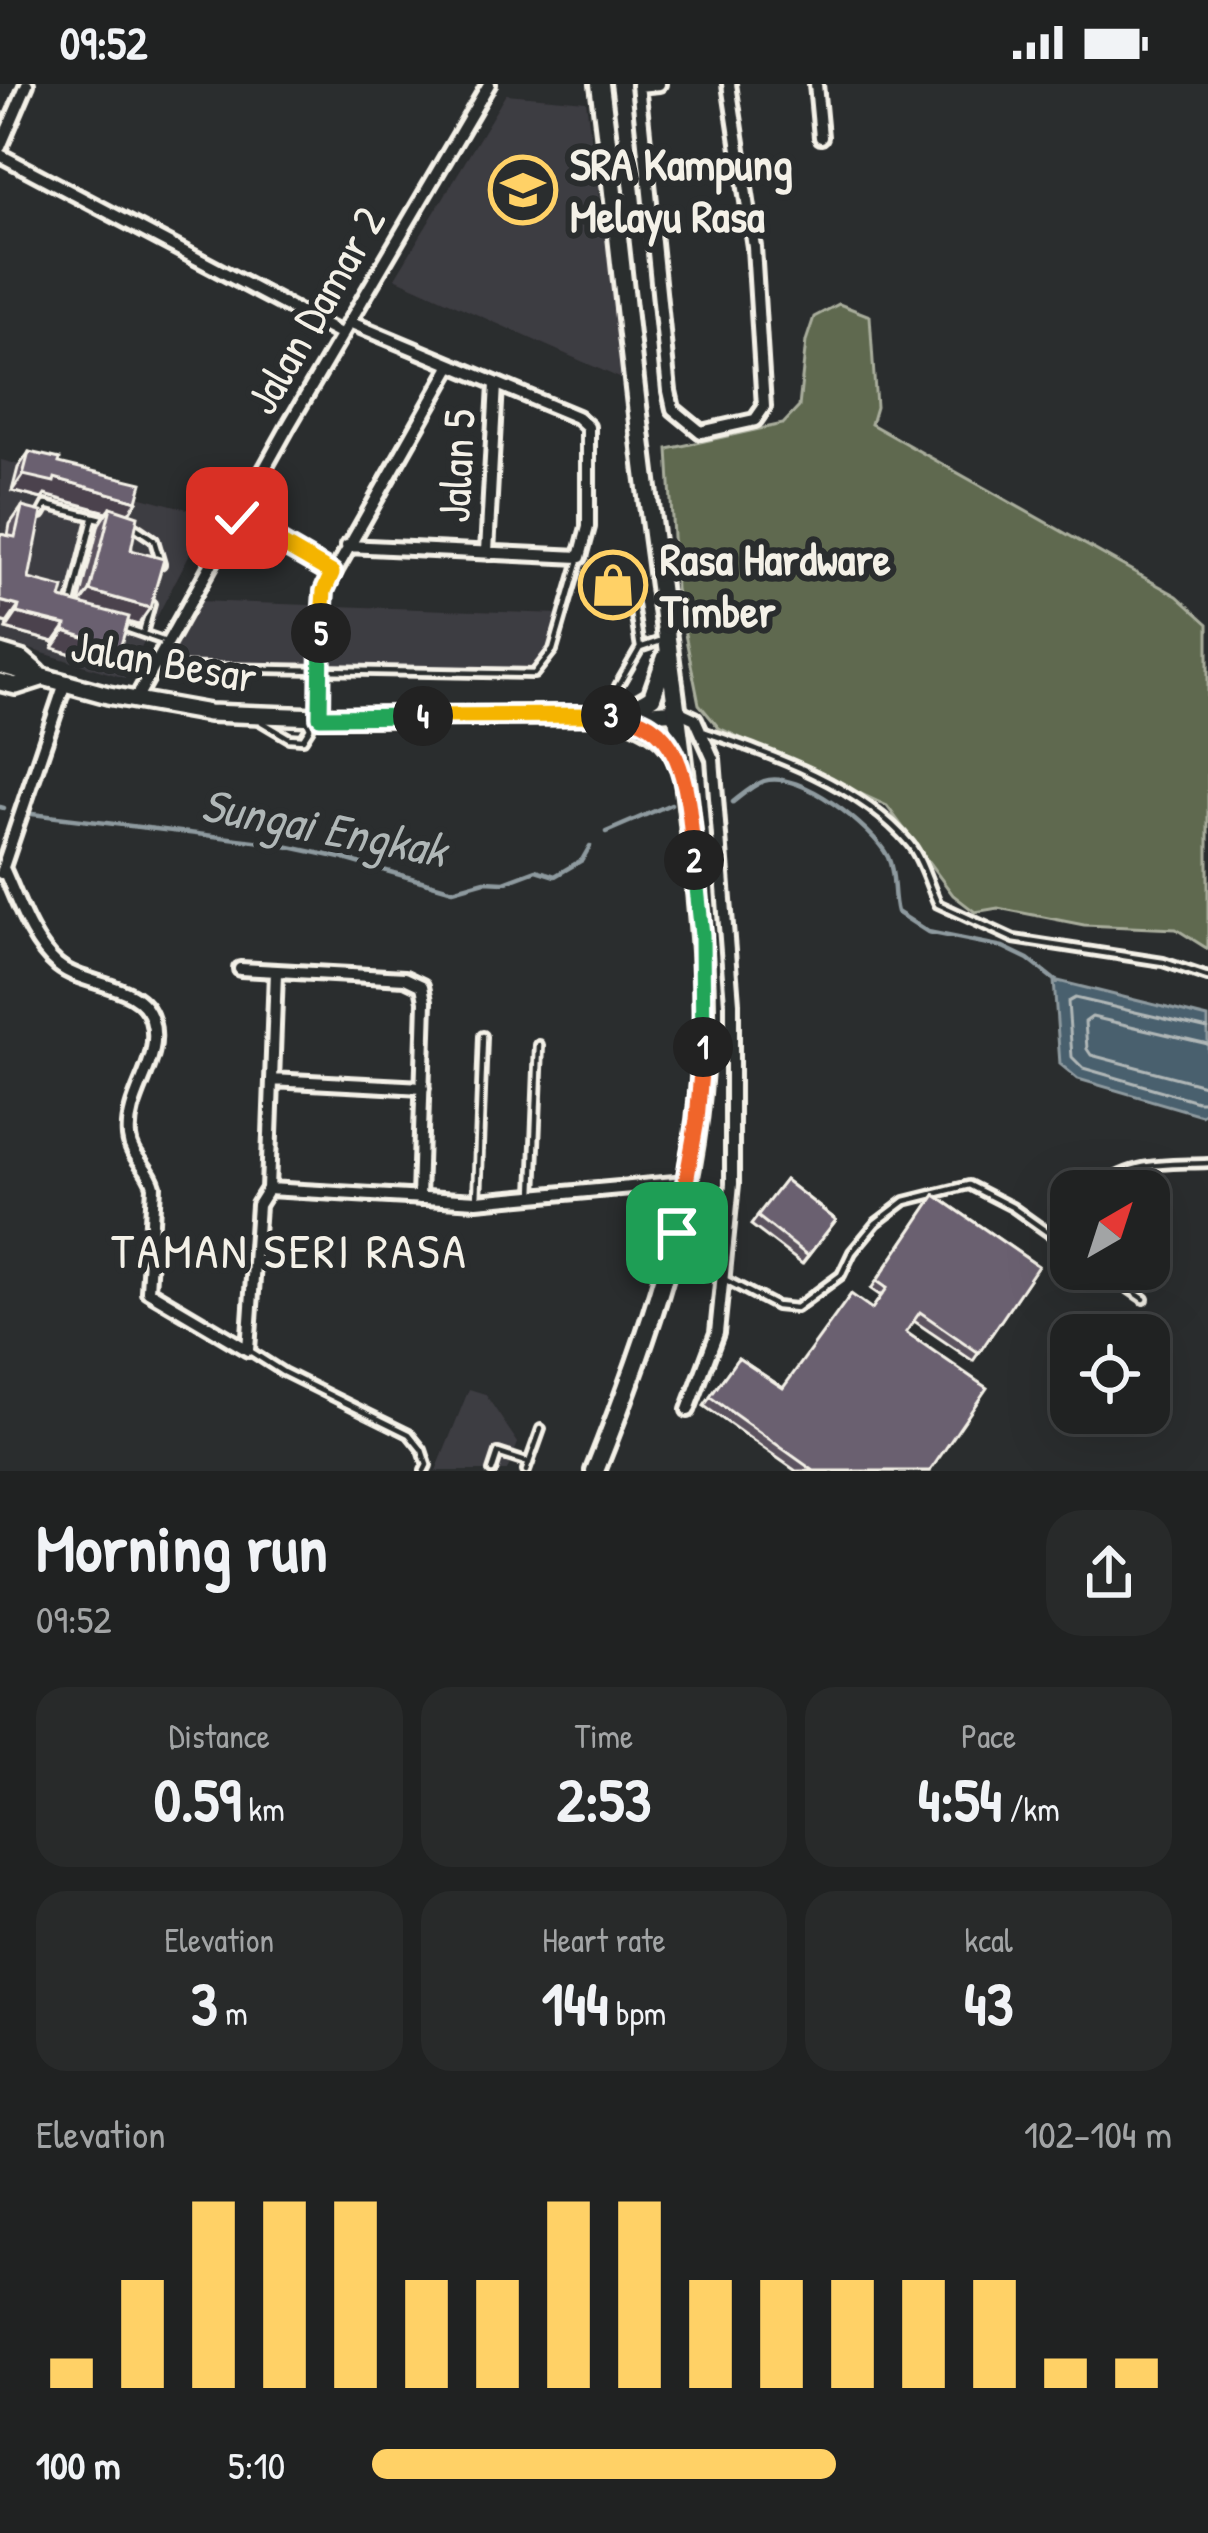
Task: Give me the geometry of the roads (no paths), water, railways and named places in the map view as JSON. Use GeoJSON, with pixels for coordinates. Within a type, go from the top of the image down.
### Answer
{"type":"FeatureCollection","features":[{"type":"Feature","properties":{"kind":"main road"},"geometry":{"type":"LineString","coordinates":[[595,1471],[645,1344],[677,1233],[697,1120],[705,1014],[702,935],[678,711],[600,84]]}},
{"type":"Feature","properties":{"kind":"main road"},"geometry":{"type":"LineString","coordinates":[[622,715],[652,697],[668,639]]}},
{"type":"Feature","properties":{"kind":"main road"},"geometry":{"type":"LineString","coordinates":[[0,653],[23,660],[44,678]]}},
{"type":"Feature","properties":{"kind":"main road","name":"Jalan Besar"},"geometry":{"type":"LineString","coordinates":[[0,665],[135,700],[209,713],[312,717],[678,711]]}},
{"type":"Feature","properties":{"kind":"main road"},"geometry":{"type":"LineString","coordinates":[[0,682],[16,686],[44,678]]}},
{"type":"Feature","properties":{"kind":"main road"},"geometry":{"type":"LineString","coordinates":[[622,715],[670,744],[685,781]]}},
{"type":"Feature","properties":{"kind":"street"},"geometry":{"type":"LineString","coordinates":[[27,84],[0,152],[342,335]]}},
{"type":"Feature","properties":{"kind":"street","name":"Jalan Damar 2"},"geometry":{"type":"LineString","coordinates":[[135,700],[489,84]]}},
{"type":"Feature","properties":{"kind":"street"},"geometry":{"type":"LineString","coordinates":[[659,84],[638,85],[669,391],[674,409],[690,427],[710,432],[754,420],[764,407],[754,247],[729,84]]}},
{"type":"Feature","properties":{"kind":"street"},"geometry":{"type":"LineString","coordinates":[[816,84],[821,137]]}},
{"type":"Feature","properties":{"kind":"street"},"geometry":{"type":"LineString","coordinates":[[347,546],[580,557],[588,527],[588,427],[577,417],[349,322]]}},
{"type":"Feature","properties":{"kind":"street"},"geometry":{"type":"LineString","coordinates":[[312,717],[320,673],[324,591],[452,365]]}},
{"type":"Feature","properties":{"kind":"street","name":"Jalan 5"},"geometry":{"type":"LineString","coordinates":[[488,553],[496,384]]}},
{"type":"Feature","properties":{"kind":"street"},"geometry":{"type":"LineString","coordinates":[[65,683],[1,872],[40,945],[59,966],[137,998],[152,1016],[155,1046],[130,1112],[133,1151],[150,1172],[154,1186],[148,1291],[248,1350],[258,1205],[268,1189],[276,972]]}},
{"type":"Feature","properties":{"kind":"street"},"geometry":{"type":"LineString","coordinates":[[678,711],[694,719],[703,731],[713,759],[732,1003],[732,1184],[724,1280],[714,1347],[688,1410]]}},
{"type":"Feature","properties":{"kind":"street"},"geometry":{"type":"LineString","coordinates":[[240,969],[405,977],[422,986],[419,1198]]}},
{"type":"Feature","properties":{"kind":"street"},"geometry":{"type":"LineString","coordinates":[[272,1080],[423,1088]]}},
{"type":"Feature","properties":{"kind":"street"},"geometry":{"type":"LineString","coordinates":[[268,1189],[477,1201],[686,1182]]}},
{"type":"Feature","properties":{"kind":"lane"},"geometry":{"type":"LineString","coordinates":[[38,529],[46,506],[114,522]]}},
{"type":"Feature","properties":{"kind":"lane"},"geometry":{"type":"LineString","coordinates":[[62,608],[70,613],[93,517]]}},
{"type":"Feature","properties":{"kind":"lane"},"geometry":{"type":"LineString","coordinates":[[237,518],[332,573]]}},
{"type":"Feature","properties":{"kind":"lane"},"geometry":{"type":"LineString","coordinates":[[134,527],[146,532],[159,548],[160,571]]}},
{"type":"Feature","properties":{"kind":"lane"},"geometry":{"type":"LineString","coordinates":[[154,667],[534,674],[553,650],[580,557]]}},
{"type":"Feature","properties":{"kind":"lane"},"geometry":{"type":"LineString","coordinates":[[622,715],[618,686],[640,648],[629,579]]}},
{"type":"Feature","properties":{"kind":"lane"},"geometry":{"type":"LineString","coordinates":[[143,633],[154,591]]}},
{"type":"Feature","properties":{"kind":"lane"},"geometry":{"type":"LineString","coordinates":[[107,623],[168,642]]}},
{"type":"Feature","properties":{"kind":"lane"},"geometry":{"type":"LineString","coordinates":[[640,648],[668,639]]}},
{"type":"Feature","properties":{"kind":"lane"},"geometry":{"type":"LineString","coordinates":[[703,731],[782,760],[863,805],[913,847],[938,904],[1014,939],[1162,962],[1208,977]]}},
{"type":"Feature","properties":{"kind":"lane"},"geometry":{"type":"LineString","coordinates":[[477,1201],[483,1036]]}},
{"type":"Feature","properties":{"kind":"lane"},"geometry":{"type":"LineString","coordinates":[[533,1196],[539,1045]]}},
{"type":"Feature","properties":{"kind":"lane"},"geometry":{"type":"LineString","coordinates":[[1140,1170],[1208,1163]]}},
{"type":"Feature","properties":{"kind":"lane"},"geometry":{"type":"LineString","coordinates":[[724,1280],[776,1306],[796,1308],[841,1275],[852,1252],[876,1223],[905,1201],[969,1185],[1050,1234]]}},
{"type":"Feature","properties":{"kind":"lane"},"geometry":{"type":"LineString","coordinates":[[1131,1290],[1144,1299]]}},
{"type":"Feature","properties":{"kind":"lane"},"geometry":{"type":"LineString","coordinates":[[248,1350],[409,1434],[422,1450],[424,1471]]}},
{"type":"Feature","properties":{"kind":"lane"},"geometry":{"type":"LineString","coordinates":[[526,1471],[541,1429]]}},
{"type":"Feature","properties":{"kind":"lane"},"geometry":{"type":"LineString","coordinates":[[492,1471],[498,1453],[529,1463]]}},
{"type":"Feature","properties":{"kind":"water"},"geometry":{"type":"Polygon","coordinates":[[[1054,980],[1208,1018],[1208,1111],[1201,1115],[1078,1079],[1060,1064],[1054,980]]]}},
{"type":"Feature","properties":{"kind":"waterway","name":"Sungai Engkak"},"geometry":{"type":"LineString","coordinates":[[733,802],[764,781],[779,780],[815,792],[880,845],[890,864],[897,912],[928,932],[1003,947],[1057,982]]}},
{"type":"Feature","properties":{"kind":"waterway","name":"Sungai Engkak"},"geometry":{"type":"LineString","coordinates":[[606,832],[671,804]]}},
{"type":"Feature","properties":{"kind":"waterway","name":"Sungai Engkak"},"geometry":{"type":"LineString","coordinates":[[0,807],[4,808]]}},
{"type":"Feature","properties":{"kind":"waterway","name":"Sungai Engkak"},"geometry":{"type":"LineString","coordinates":[[32,814],[271,843],[453,890],[485,881],[504,882],[536,870],[555,876],[582,860],[590,846]]}},
{"type":"Feature","properties":{"kind":"place","name":"SRA Kampung Melayu Rasa"},"geometry":{"type":"Point","coordinates":[523,190]}},
{"type":"Feature","properties":{"kind":"place","name":"Rasa Hardware Timber"},"geometry":{"type":"Point","coordinates":[613,585]}},
{"type":"Feature","properties":{"kind":"district","name":"TAMAN SERI RASA"},"geometry":{"type":"Point","coordinates":[290,1251]}}]}
